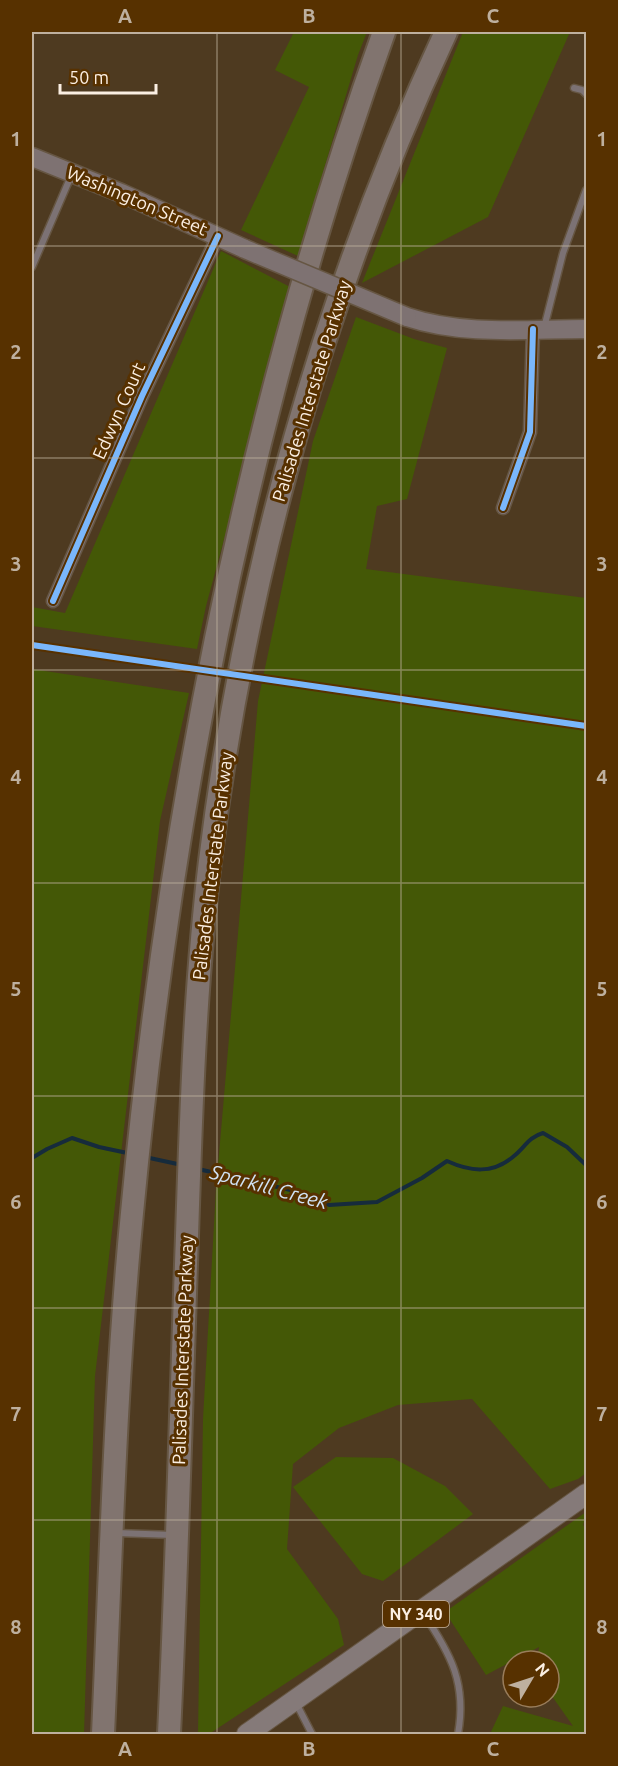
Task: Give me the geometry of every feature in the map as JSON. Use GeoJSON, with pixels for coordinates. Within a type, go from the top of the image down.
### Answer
{"type":"FeatureCollection","features":[{"type":"Feature","properties":{"kind":"highway","name":"Palisades Interstate Parkway"},"geometry":{"type":"LineString","coordinates":[[103,1734],[122,1331],[141,1122],[171,891],[203,705],[251,483],[284,351],[330,194],[384,32]]}},
{"type":"Feature","properties":{"kind":"highway","name":"Palisades Interstate Parkway"},"geometry":{"type":"LineString","coordinates":[[169,1734],[197,1000],[210,861],[233,709],[245,645],[279,499],[316,366],[358,244],[414,102],[446,32]]}},
{"type":"Feature","properties":{"kind":"main road","name":"Washington Street"},"geometry":{"type":"LineString","coordinates":[[32,157],[407,317],[450,327],[586,328]]}},
{"type":"Feature","properties":{"kind":"main road","name":"NY 340"},"geometry":{"type":"LineString","coordinates":[[247,1734],[586,1494]]}},
{"type":"Feature","properties":{"kind":"street","name":"Edwyn Court"},"geometry":{"type":"LineString","coordinates":[[53,601],[146,386],[218,236]]}},
{"type":"Feature","properties":{"kind":"street"},"geometry":{"type":"LineString","coordinates":[[503,508],[530,432],[538,329]]}},
{"type":"Feature","properties":{"kind":"lane"},"geometry":{"type":"LineString","coordinates":[[414,102],[438,32]]}},
{"type":"Feature","properties":{"kind":"lane"},"geometry":{"type":"LineString","coordinates":[[574,88],[586,94]]}},
{"type":"Feature","properties":{"kind":"lane"},"geometry":{"type":"LineString","coordinates":[[32,267],[72,173]]}},
{"type":"Feature","properties":{"kind":"lane"},"geometry":{"type":"LineString","coordinates":[[538,329],[586,190]]}},
{"type":"Feature","properties":{"kind":"lane"},"geometry":{"type":"LineString","coordinates":[[111,1532],[176,1535]]}},
{"type":"Feature","properties":{"kind":"lane"},"geometry":{"type":"LineString","coordinates":[[421,1610],[450,1655],[460,1681],[462,1715],[458,1734]]}},
{"type":"Feature","properties":{"kind":"lane"},"geometry":{"type":"LineString","coordinates":[[294,1700],[312,1734]]}},
{"type":"Feature","properties":{"kind":"green space"},"geometry":{"type":"Polygon","coordinates":[[[294,32],[367,32],[358,55],[298,256],[241,230],[309,87],[275,70],[294,32]]]}},
{"type":"Feature","properties":{"kind":"green space"},"geometry":{"type":"Polygon","coordinates":[[[463,32],[570,32],[488,217],[362,283],[463,32]]]}},
{"type":"Feature","properties":{"kind":"green space"},"geometry":{"type":"Polygon","coordinates":[[[221,251],[292,288],[206,606],[197,649],[32,626],[32,607],[65,613],[221,251]]]}},
{"type":"Feature","properties":{"kind":"green space"},"geometry":{"type":"Polygon","coordinates":[[[356,317],[414,339],[447,348],[407,499],[377,506],[366,569],[586,598],[586,1473],[578,1479],[550,1489],[472,1399],[398,1405],[339,1428],[293,1464],[287,1549],[338,1619],[344,1645],[209,1734],[198,1734],[203,1419],[216,1189],[258,701],[313,441],[356,317]]]}},
{"type":"Feature","properties":{"kind":"green space"},"geometry":{"type":"Polygon","coordinates":[[[32,669],[189,693],[160,821],[95,1376],[84,1734],[32,1734],[32,669]]]}},
{"type":"Feature","properties":{"kind":"green space"},"geometry":{"type":"Polygon","coordinates":[[[336,1457],[393,1458],[445,1486],[473,1514],[383,1581],[362,1574],[293,1487],[336,1457]]]}},
{"type":"Feature","properties":{"kind":"green space"},"geometry":{"type":"Polygon","coordinates":[[[586,1512],[583,1526],[586,1524],[586,1734],[490,1734],[502,1709],[514,1709],[573,1726],[561,1709],[561,1649],[539,1649],[539,1647],[501,1649],[501,1667],[486,1675],[445,1612],[586,1512]]]}},
{"type":"Feature","properties":{"kind":"waterway","name":"Sparkill Creek"},"geometry":{"type":"LineString","coordinates":[[198,1169],[295,1191],[329,1205],[377,1202],[422,1178],[447,1161],[473,1169],[498,1166],[514,1156],[534,1137],[543,1133],[567,1147],[586,1165]]}},
{"type":"Feature","properties":{"kind":"waterway","name":"Sparkill Creek"},"geometry":{"type":"LineString","coordinates":[[32,1158],[72,1138],[132,1154]]}},
{"type":"Feature","properties":{"kind":"waterway","name":"Sparkill Creek"},"geometry":{"type":"LineString","coordinates":[[145,1157],[182,1165]]}},
{"type":"Feature","properties":{"kind":"cycle path"},"geometry":{"type":"LineString","coordinates":[[53,601],[142,396],[218,236]]}},
{"type":"Feature","properties":{"kind":"cycle path"},"geometry":{"type":"LineString","coordinates":[[503,508],[530,432],[533,329]]}},
{"type":"Feature","properties":{"kind":"cycle path"},"geometry":{"type":"LineString","coordinates":[[32,645],[586,726]]}}]}
